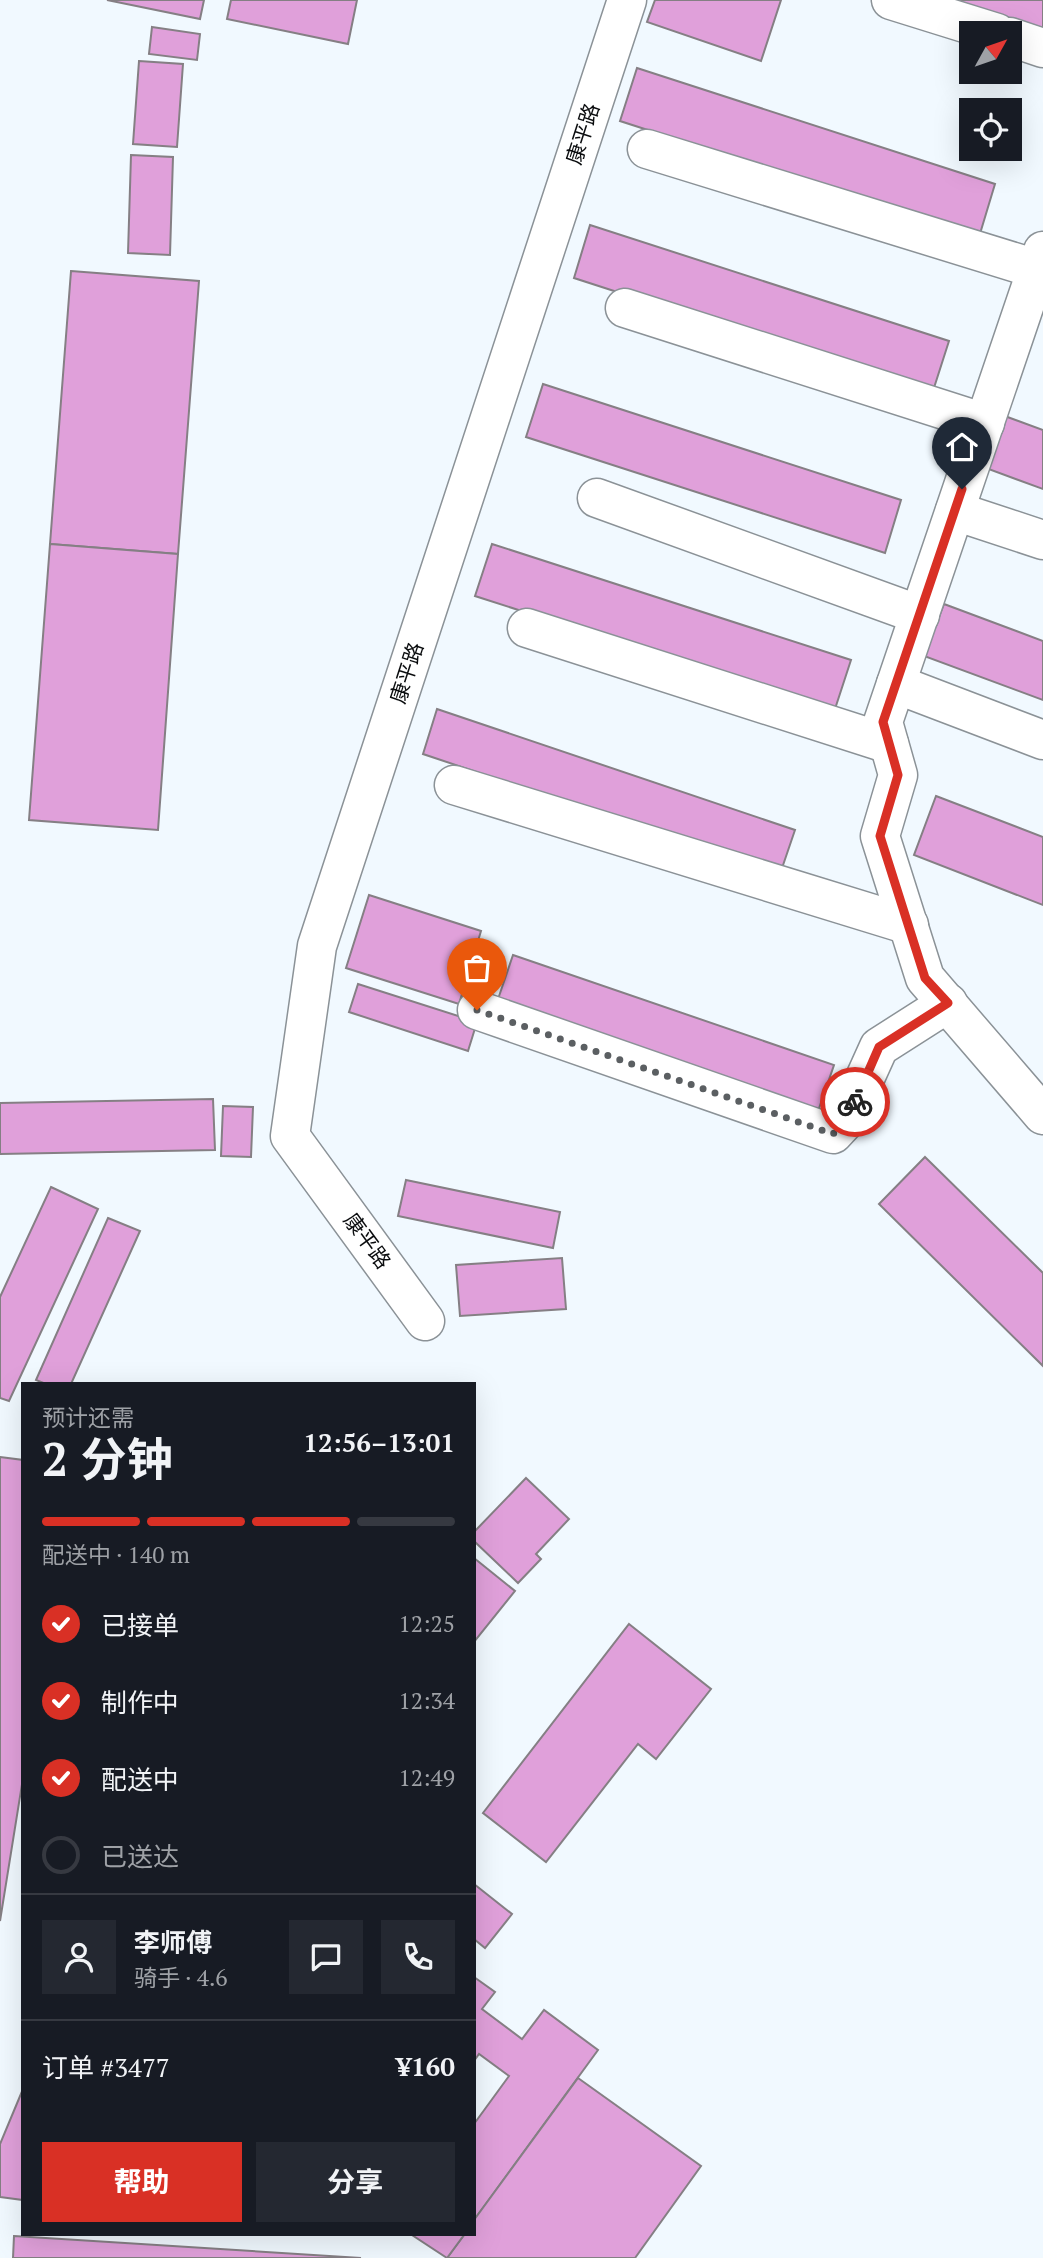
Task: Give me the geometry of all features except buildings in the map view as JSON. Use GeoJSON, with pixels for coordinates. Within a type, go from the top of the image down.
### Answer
{"type":"FeatureCollection","features":[{"type":"Feature","properties":{"kind":"street","name":"康平路"},"geometry":{"type":"LineString","coordinates":[[425,1321],[290,1136],[317,946],[627,0]]}},
{"type":"Feature","properties":{"kind":"street"},"geometry":{"type":"LineString","coordinates":[[891,0],[959,21]]}},
{"type":"Feature","properties":{"kind":"street"},"geometry":{"type":"LineString","coordinates":[[1022,41],[1043,48]]}},
{"type":"Feature","properties":{"kind":"street"},"geometry":{"type":"LineString","coordinates":[[647,149],[1041,264],[883,722],[898,775],[880,836],[925,978],[1043,1115]]}},
{"type":"Feature","properties":{"kind":"street"},"geometry":{"type":"LineString","coordinates":[[625,308],[985,423]]}},
{"type":"Feature","properties":{"kind":"street"},"geometry":{"type":"LineString","coordinates":[[597,498],[920,615]]}},
{"type":"Feature","properties":{"kind":"street"},"geometry":{"type":"LineString","coordinates":[[955,512],[1043,540]]}},
{"type":"Feature","properties":{"kind":"street"},"geometry":{"type":"LineString","coordinates":[[527,628],[890,744]]}},
{"type":"Feature","properties":{"kind":"street"},"geometry":{"type":"LineString","coordinates":[[896,684],[1043,740]]}},
{"type":"Feature","properties":{"kind":"street"},"geometry":{"type":"LineString","coordinates":[[454,785],[909,925]]}},
{"type":"Feature","properties":{"kind":"street"},"geometry":{"type":"LineString","coordinates":[[477,1010],[833,1134],[846,1120],[879,1047],[948,1003]]}},
{"type":"Feature","properties":{"kind":"way so far"},"geometry":{"type":"LineString","coordinates":[[477,1010],[833,1134],[846,1120],[855,1102]]}},
{"type":"Feature","properties":{"kind":"route"},"geometry":{"type":"LineString","coordinates":[[855,1102],[879,1047],[948,1003],[925,978],[880,836],[898,775],[883,722],[962,489]]}}]}
